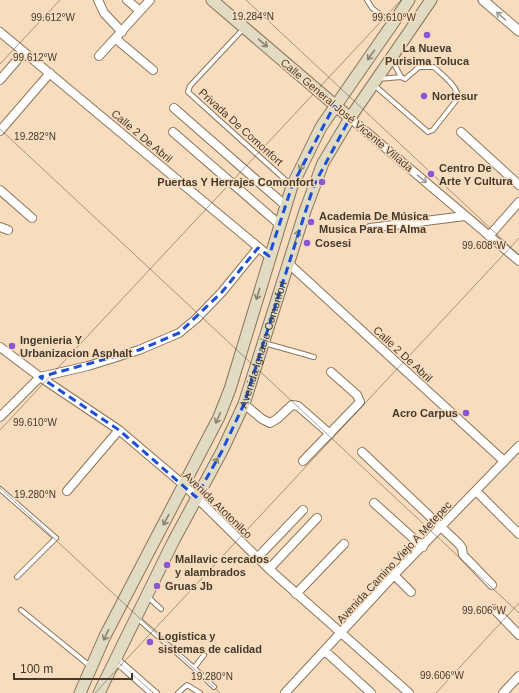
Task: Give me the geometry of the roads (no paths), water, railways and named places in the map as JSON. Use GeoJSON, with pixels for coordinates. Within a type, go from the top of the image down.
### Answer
{"type":"FeatureCollection","features":[{"type":"Feature","properties":{"kind":"main road","name":"Calle General José Vicente Villada"},"geometry":{"type":"LineString","coordinates":[[212,0],[334,106],[350,118]]}},
{"type":"Feature","properties":{"kind":"main road","name":"Avenida Ignacio Comonfort"},"geometry":{"type":"LineString","coordinates":[[80,693],[105,636],[185,486],[219,417],[230,389],[269,256],[292,186],[321,127],[334,106],[393,25],[409,0]]}},
{"type":"Feature","properties":{"kind":"main road","name":"Avenida Ignacio Comonfort"},"geometry":{"type":"LineString","coordinates":[[99,693],[146,595],[196,497],[222,451],[244,404],[288,263],[314,185],[323,163],[350,118],[392,59],[431,0]]}},
{"type":"Feature","properties":{"kind":"street"},"geometry":{"type":"LineString","coordinates":[[98,0],[104,13],[119,35],[153,70]]}},
{"type":"Feature","properties":{"kind":"street"},"geometry":{"type":"LineString","coordinates":[[127,0],[140,11]]}},
{"type":"Feature","properties":{"kind":"street"},"geometry":{"type":"LineString","coordinates":[[99,56],[150,0]]}},
{"type":"Feature","properties":{"kind":"street"},"geometry":{"type":"LineString","coordinates":[[483,0],[519,31]]}},
{"type":"Feature","properties":{"kind":"street","name":"Calle 2 De Abril"},"geometry":{"type":"LineString","coordinates":[[0,32],[269,256]]}},
{"type":"Feature","properties":{"kind":"street"},"geometry":{"type":"LineString","coordinates":[[0,80],[24,52]]}},
{"type":"Feature","properties":{"kind":"street"},"geometry":{"type":"LineString","coordinates":[[0,131],[50,74]]}},
{"type":"Feature","properties":{"kind":"street"},"geometry":{"type":"LineString","coordinates":[[174,108],[286,206]]}},
{"type":"Feature","properties":{"kind":"street","name":"Calle General José Vicente Villada"},"geometry":{"type":"LineString","coordinates":[[350,118],[519,261]]}},
{"type":"Feature","properties":{"kind":"street"},"geometry":{"type":"LineString","coordinates":[[173,132],[279,224]]}},
{"type":"Feature","properties":{"kind":"street"},"geometry":{"type":"LineString","coordinates":[[461,132],[519,184]]}},
{"type":"Feature","properties":{"kind":"street"},"geometry":{"type":"LineString","coordinates":[[0,190],[32,218]]}},
{"type":"Feature","properties":{"kind":"street"},"geometry":{"type":"LineString","coordinates":[[489,236],[519,202]]}},
{"type":"Feature","properties":{"kind":"street"},"geometry":{"type":"LineString","coordinates":[[370,228],[465,216]]}},
{"type":"Feature","properties":{"kind":"street"},"geometry":{"type":"LineString","coordinates":[[0,417],[40,377],[88,366],[139,350],[179,333],[196,319],[222,292],[258,248]]}},
{"type":"Feature","properties":{"kind":"street","name":"Calle 2 De Abril"},"geometry":{"type":"LineString","coordinates":[[288,263],[504,462]]}},
{"type":"Feature","properties":{"kind":"street","name":"Avenida Atotonilco"},"geometry":{"type":"LineString","coordinates":[[0,347],[40,377],[120,430],[185,486],[257,558],[296,594],[409,693]]}},
{"type":"Feature","properties":{"kind":"street"},"geometry":{"type":"LineString","coordinates":[[303,462],[360,402],[357,395],[331,372]]}},
{"type":"Feature","properties":{"kind":"street"},"geometry":{"type":"LineString","coordinates":[[244,404],[257,415],[270,423],[292,405],[298,406],[330,434]]}},
{"type":"Feature","properties":{"kind":"street"},"geometry":{"type":"LineString","coordinates":[[67,491],[120,430]]}},
{"type":"Feature","properties":{"kind":"street","name":"Avenida Camino Viejo A Metepec"},"geometry":{"type":"LineString","coordinates":[[285,693],[394,575],[423,547],[519,446]]}},
{"type":"Feature","properties":{"kind":"street"},"geometry":{"type":"LineString","coordinates":[[362,452],[461,546],[464,556],[492,585]]}},
{"type":"Feature","properties":{"kind":"street"},"geometry":{"type":"LineString","coordinates":[[476,491],[519,534]]}},
{"type":"Feature","properties":{"kind":"street"},"geometry":{"type":"LineString","coordinates":[[374,503],[423,547]]}},
{"type":"Feature","properties":{"kind":"street"},"geometry":{"type":"LineString","coordinates":[[257,558],[303,510]]}},
{"type":"Feature","properties":{"kind":"street"},"geometry":{"type":"LineString","coordinates":[[269,569],[317,518]]}},
{"type":"Feature","properties":{"kind":"street"},"geometry":{"type":"LineString","coordinates":[[296,594],[344,544]]}},
{"type":"Feature","properties":{"kind":"street"},"geometry":{"type":"LineString","coordinates":[[394,575],[411,592]]}},
{"type":"Feature","properties":{"kind":"street"},"geometry":{"type":"LineString","coordinates":[[494,610],[519,635]]}},
{"type":"Feature","properties":{"kind":"street"},"geometry":{"type":"LineString","coordinates":[[325,651],[371,693]]}},
{"type":"Feature","properties":{"kind":"street"},"geometry":{"type":"LineString","coordinates":[[503,693],[519,676]]}},
{"type":"Feature","properties":{"kind":"lane"},"geometry":{"type":"LineString","coordinates":[[367,0],[372,8],[393,25]]}},
{"type":"Feature","properties":{"kind":"lane","name":"Privada De Comonfort"},"geometry":{"type":"LineString","coordinates":[[244,27],[190,86],[188,92],[292,186]]}},
{"type":"Feature","properties":{"kind":"lane"},"geometry":{"type":"LineString","coordinates":[[392,59],[401,77]]}},
{"type":"Feature","properties":{"kind":"lane"},"geometry":{"type":"LineString","coordinates":[[419,67],[434,67],[455,87],[458,93],[458,98],[433,130],[428,132],[423,129],[376,82],[401,77],[405,79],[419,67]]}},
{"type":"Feature","properties":{"kind":"lane"},"geometry":{"type":"LineString","coordinates":[[263,343],[314,357]]}},
{"type":"Feature","properties":{"kind":"lane"},"geometry":{"type":"LineString","coordinates":[[0,489],[56,538],[17,577]]}},
{"type":"Feature","properties":{"kind":"lane"},"geometry":{"type":"LineString","coordinates":[[146,595],[162,609]]}},
{"type":"Feature","properties":{"kind":"lane"},"geometry":{"type":"LineString","coordinates":[[20,610],[92,667]]}},
{"type":"Feature","properties":{"kind":"lane"},"geometry":{"type":"LineString","coordinates":[[135,617],[214,687]]}},
{"type":"Feature","properties":{"kind":"lane"},"geometry":{"type":"LineString","coordinates":[[194,668],[204,655]]}},
{"type":"Feature","properties":{"kind":"lane"},"geometry":{"type":"LineString","coordinates":[[115,660],[150,693]]}},
{"type":"Feature","properties":{"kind":"lane"},"geometry":{"type":"LineString","coordinates":[[115,660],[157,693]]}},
{"type":"Feature","properties":{"kind":"lane"},"geometry":{"type":"LineString","coordinates":[[178,693],[186,685],[200,693]]}},
{"type":"Feature","properties":{"kind":"place","name":"La Nueva Purisima Toluca"},"geometry":{"type":"Point","coordinates":[427,35]}},
{"type":"Feature","properties":{"kind":"place","name":"Nortesur"},"geometry":{"type":"Point","coordinates":[424,96]}},
{"type":"Feature","properties":{"kind":"place","name":"Centro De Arte Y Cultura"},"geometry":{"type":"Point","coordinates":[431,174]}},
{"type":"Feature","properties":{"kind":"place","name":"Puertas Y Herrajes Comonfort"},"geometry":{"type":"Point","coordinates":[322,182]}},
{"type":"Feature","properties":{"kind":"place","name":"Academia De Música Musica Para El Alma"},"geometry":{"type":"Point","coordinates":[311,222]}},
{"type":"Feature","properties":{"kind":"place","name":"Cosesi"},"geometry":{"type":"Point","coordinates":[307,243]}},
{"type":"Feature","properties":{"kind":"place","name":"Ingenieria Y Urbanizacion Asphalt"},"geometry":{"type":"Point","coordinates":[12,346]}},
{"type":"Feature","properties":{"kind":"place","name":"Acro Carpus"},"geometry":{"type":"Point","coordinates":[466,413]}},
{"type":"Feature","properties":{"kind":"place","name":"Mallavic cercados y alambrados"},"geometry":{"type":"Point","coordinates":[167,565]}},
{"type":"Feature","properties":{"kind":"place","name":"Gruas Jb"},"geometry":{"type":"Point","coordinates":[157,586]}},
{"type":"Feature","properties":{"kind":"place","name":"Logistica y sistemas de calidad"},"geometry":{"type":"Point","coordinates":[150,642]}}]}
